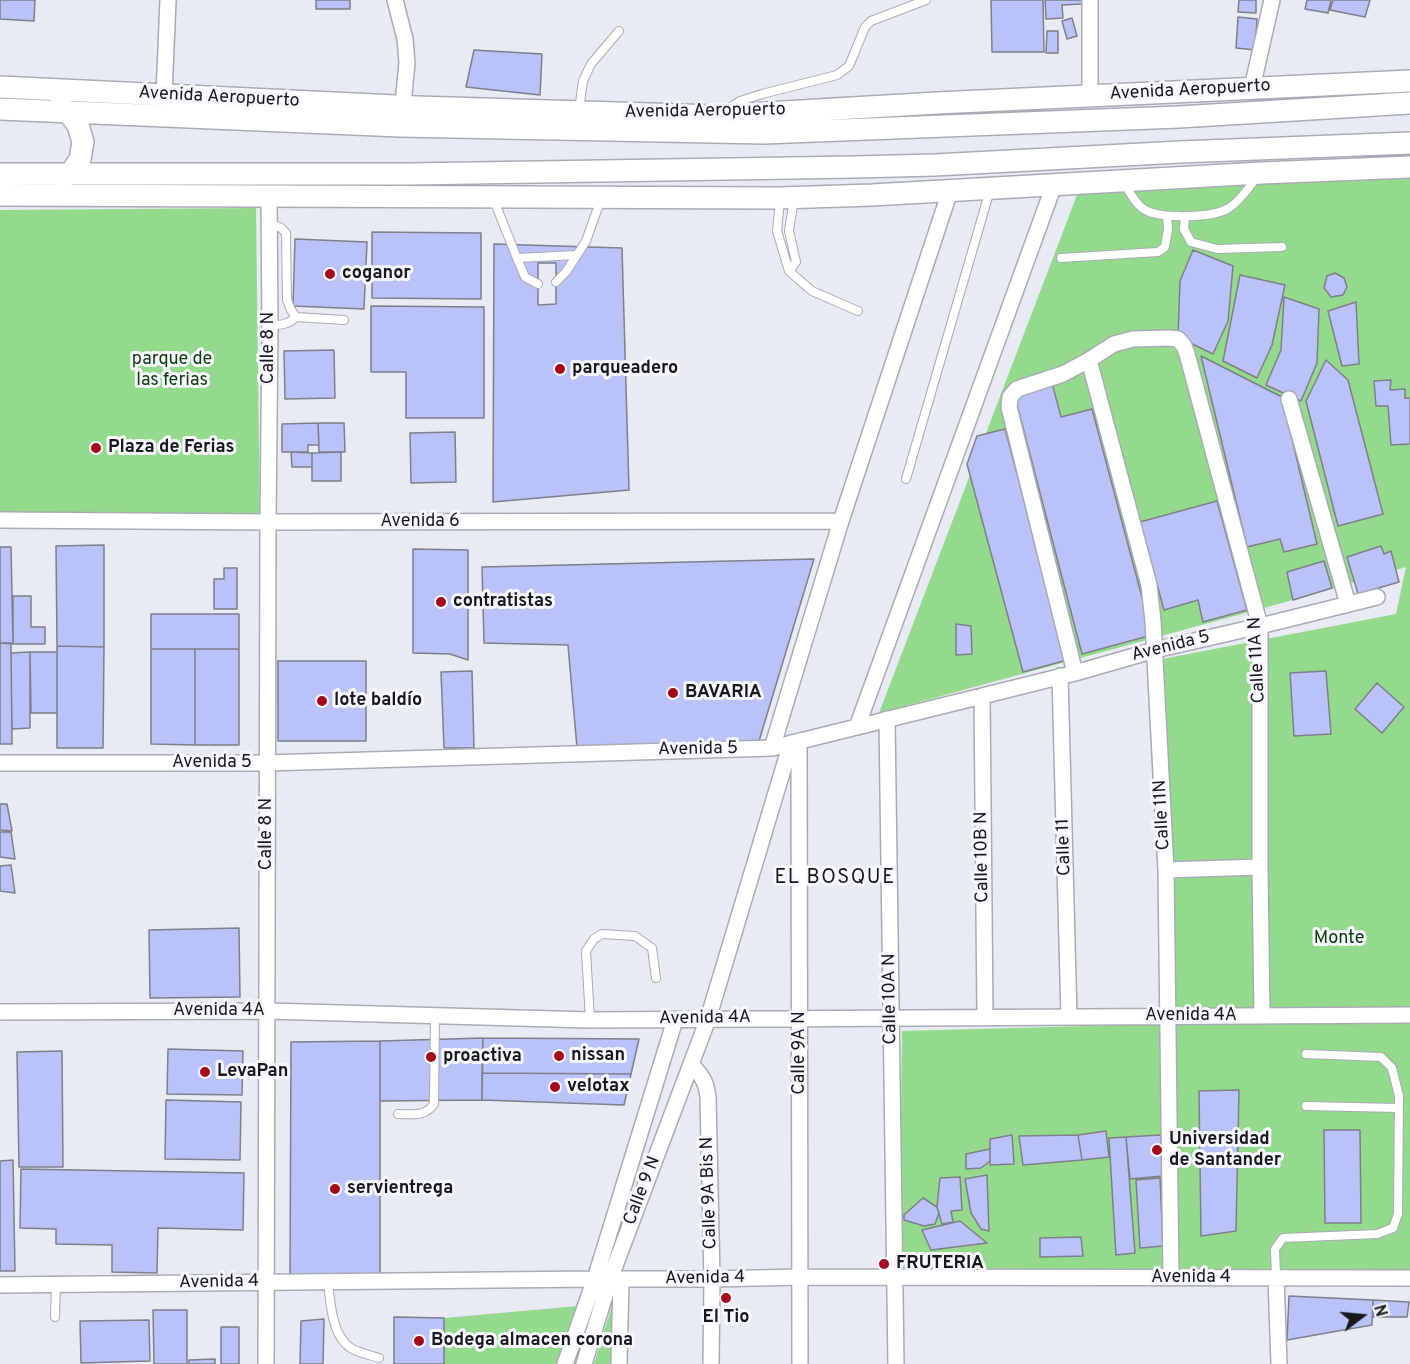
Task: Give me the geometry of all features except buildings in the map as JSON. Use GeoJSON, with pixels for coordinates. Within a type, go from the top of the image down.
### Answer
{"type":"FeatureCollection","features":[{"type":"Feature","properties":{"kind":"main road","name":"Avenida Aeropuerto"},"geometry":{"type":"LineString","coordinates":[[0,109],[68,112],[402,116],[579,112],[716,116],[1410,81]]}},
{"type":"Feature","properties":{"kind":"main road","name":"Avenida Aeropuerto"},"geometry":{"type":"LineString","coordinates":[[9,87],[164,95],[402,116],[764,134],[1179,117],[1410,103]]}},
{"type":"Feature","properties":{"kind":"main road"},"geometry":{"type":"LineString","coordinates":[[9,87],[68,112],[78,125],[83,142],[80,159],[71,173],[30,195]]}},
{"type":"Feature","properties":{"kind":"main road"},"geometry":{"type":"LineString","coordinates":[[984,126],[1008,100],[1025,124]]}},
{"type":"Feature","properties":{"kind":"main road"},"geometry":{"type":"LineString","coordinates":[[0,174],[422,174],[855,167],[1410,143]]}},
{"type":"Feature","properties":{"kind":"main road"},"geometry":{"type":"LineString","coordinates":[[1122,180],[1136,154]]}},
{"type":"Feature","properties":{"kind":"main road"},"geometry":{"type":"LineString","coordinates":[[1106,156],[1122,180]]}},
{"type":"Feature","properties":{"kind":"main road"},"geometry":{"type":"LineString","coordinates":[[872,195],[896,166]]}},
{"type":"Feature","properties":{"kind":"main road"},"geometry":{"type":"LineString","coordinates":[[855,167],[872,195]]}},
{"type":"Feature","properties":{"kind":"main road"},"geometry":{"type":"LineString","coordinates":[[0,195],[787,198],[990,189],[1261,172],[1410,167]]}},
{"type":"Feature","properties":{"kind":"main road"},"geometry":{"type":"LineString","coordinates":[[377,173],[395,198]]}},
{"type":"Feature","properties":{"kind":"street"},"geometry":{"type":"LineString","coordinates":[[164,95],[168,0]]}},
{"type":"Feature","properties":{"kind":"street"},"geometry":{"type":"LineString","coordinates":[[395,0],[405,39],[407,63],[402,116]]}},
{"type":"Feature","properties":{"kind":"street"},"geometry":{"type":"LineString","coordinates":[[1090,0],[1090,96]]}},
{"type":"Feature","properties":{"kind":"street"},"geometry":{"type":"LineString","coordinates":[[1252,88],[1272,0]]}},
{"type":"Feature","properties":{"kind":"street"},"geometry":{"type":"LineString","coordinates":[[857,727],[1054,185]]}},
{"type":"Feature","properties":{"kind":"street"},"geometry":{"type":"LineString","coordinates":[[772,748],[841,521],[950,191]]}},
{"type":"Feature","properties":{"kind":"street","name":"Calle 8 N"},"geometry":{"type":"LineString","coordinates":[[266,1364],[269,197]]}},
{"type":"Feature","properties":{"kind":"street","name":"Calle 11A N"},"geometry":{"type":"LineString","coordinates":[[1010,397],[1017,389],[1064,374],[1114,344],[1133,339],[1169,338],[1178,339],[1184,346],[1260,626],[1262,1016]]}},
{"type":"Feature","properties":{"kind":"street","name":"Calle 11N"},"geometry":{"type":"LineString","coordinates":[[1089,360],[1149,585],[1155,650],[1166,870],[1171,1278]]}},
{"type":"Feature","properties":{"kind":"street","name":"Calle 11"},"geometry":{"type":"LineString","coordinates":[[1010,397],[1010,407],[1067,674],[1069,1017]]}},
{"type":"Feature","properties":{"kind":"street"},"geometry":{"type":"LineString","coordinates":[[1289,399],[1348,604]]}},
{"type":"Feature","properties":{"kind":"street","name":"Avenida 6"},"geometry":{"type":"LineString","coordinates":[[0,520],[841,521]]}},
{"type":"Feature","properties":{"kind":"street","name":"Avenida 5"},"geometry":{"type":"LineString","coordinates":[[0,763],[267,763],[772,748],[1155,650],[1377,597]]}},
{"type":"Feature","properties":{"kind":"street","name":"Calle 10B N"},"geometry":{"type":"LineString","coordinates":[[982,696],[985,1017]]}},
{"type":"Feature","properties":{"kind":"street","name":"Calle 10A N"},"geometry":{"type":"LineString","coordinates":[[887,719],[896,1364]]}},
{"type":"Feature","properties":{"kind":"street","name":"Calle 9A N"},"geometry":{"type":"LineString","coordinates":[[795,742],[800,1019],[801,1364]]}},
{"type":"Feature","properties":{"kind":"street","name":"Calle 9 N"},"geometry":{"type":"LineString","coordinates":[[565,1364],[608,1279],[708,1019],[795,742]]}},
{"type":"Feature","properties":{"kind":"street"},"geometry":{"type":"LineString","coordinates":[[1166,870],[1260,867]]}},
{"type":"Feature","properties":{"kind":"street","name":"Avenida 4A"},"geometry":{"type":"LineString","coordinates":[[0,1012],[268,1011],[590,1020],[1410,1015]]}},
{"type":"Feature","properties":{"kind":"street","name":"Calle 9 N"},"geometry":{"type":"LineString","coordinates":[[584,1364],[675,1020]]}},
{"type":"Feature","properties":{"kind":"street","name":"Calle 9A Bis N"},"geometry":{"type":"LineString","coordinates":[[691,1064],[703,1078],[707,1087],[712,1279],[711,1364]]}},
{"type":"Feature","properties":{"kind":"street","name":"Avenida 4"},"geometry":{"type":"LineString","coordinates":[[0,1285],[800,1277],[1410,1278]]}},
{"type":"Feature","properties":{"kind":"street"},"geometry":{"type":"LineString","coordinates":[[1276,1277],[1279,1364]]}},
{"type":"Feature","properties":{"kind":"street"},"geometry":{"type":"LineString","coordinates":[[608,1279],[619,1364]]}},
{"type":"Feature","properties":{"kind":"lane"},"geometry":{"type":"LineString","coordinates":[[716,116],[740,101],[837,75],[849,66],[865,27],[871,21],[926,0]]}},
{"type":"Feature","properties":{"kind":"lane"},"geometry":{"type":"LineString","coordinates":[[579,112],[585,75],[591,64],[619,31]]}},
{"type":"Feature","properties":{"kind":"lane"},"geometry":{"type":"LineString","coordinates":[[1122,180],[1144,210],[1167,216],[1185,216],[1210,214],[1227,209],[1239,199],[1261,172]]}},
{"type":"Feature","properties":{"kind":"lane"},"geometry":{"type":"LineString","coordinates":[[906,479],[990,189]]}},
{"type":"Feature","properties":{"kind":"lane"},"geometry":{"type":"LineString","coordinates":[[492,196],[525,277],[538,284]]}},
{"type":"Feature","properties":{"kind":"lane"},"geometry":{"type":"LineString","coordinates":[[556,282],[566,272],[586,241],[602,197]]}},
{"type":"Feature","properties":{"kind":"lane"},"geometry":{"type":"LineString","coordinates":[[787,198],[789,231],[796,262],[789,271]]}},
{"type":"Feature","properties":{"kind":"lane"},"geometry":{"type":"LineString","coordinates":[[787,198],[777,231],[789,271],[812,291],[858,311]]}},
{"type":"Feature","properties":{"kind":"lane"},"geometry":{"type":"LineString","coordinates":[[1061,258],[1158,252],[1165,247],[1168,229],[1167,216]]}},
{"type":"Feature","properties":{"kind":"lane"},"geometry":{"type":"LineString","coordinates":[[1185,216],[1184,230],[1191,242],[1217,249],[1282,247]]}},
{"type":"Feature","properties":{"kind":"lane"},"geometry":{"type":"LineString","coordinates":[[269,223],[286,233],[287,300],[296,317]]}},
{"type":"Feature","properties":{"kind":"lane"},"geometry":{"type":"LineString","coordinates":[[517,258],[577,255]]}},
{"type":"Feature","properties":{"kind":"lane"},"geometry":{"type":"LineString","coordinates":[[270,325],[282,325],[296,317],[344,320]]}},
{"type":"Feature","properties":{"kind":"lane"},"geometry":{"type":"LineString","coordinates":[[590,1020],[586,951],[594,939],[602,934],[635,936],[652,948],[656,978]]}},
{"type":"Feature","properties":{"kind":"lane"},"geometry":{"type":"LineString","coordinates":[[398,1114],[424,1114],[430,1111],[434,1104],[435,1015]]}},
{"type":"Feature","properties":{"kind":"lane"},"geometry":{"type":"LineString","coordinates":[[1276,1277],[1275,1249],[1283,1238],[1377,1234],[1393,1228],[1398,1214],[1399,1096],[1392,1068],[1380,1057],[1306,1054]]}},
{"type":"Feature","properties":{"kind":"lane"},"geometry":{"type":"LineString","coordinates":[[1306,1106],[1399,1108]]}},
{"type":"Feature","properties":{"kind":"lane"},"geometry":{"type":"LineString","coordinates":[[328,1281],[332,1314],[339,1336],[349,1347],[379,1358]]}},
{"type":"Feature","properties":{"kind":"lane"},"geometry":{"type":"LineString","coordinates":[[55,1317],[56,1284]]}},
{"type":"Feature","properties":{"kind":"green space","name":"Monte"},"geometry":{"type":"Polygon","coordinates":[[[1410,173],[1410,1278],[899,1281],[902,1031],[1163,1024],[1157,660],[1396,614],[1406,567],[879,713],[1077,195],[1410,173]]]}},
{"type":"Feature","properties":{"kind":"green space","name":"parque de las ferias"},"geometry":{"type":"Polygon","coordinates":[[[256,208],[260,523],[0,525],[0,210],[256,208]]]}},
{"type":"Feature","properties":{"kind":"green space"},"geometry":{"type":"Polygon","coordinates":[[[619,1283],[625,1364],[594,1364],[619,1283]]]}},
{"type":"Feature","properties":{"kind":"green space"},"geometry":{"type":"Polygon","coordinates":[[[578,1306],[557,1364],[444,1364],[444,1318],[578,1306]]]}},
{"type":"Feature","properties":{"kind":"place","name":"coganor"},"geometry":{"type":"Point","coordinates":[330,274]}},
{"type":"Feature","properties":{"kind":"place","name":"parqueadero"},"geometry":{"type":"Point","coordinates":[560,369]}},
{"type":"Feature","properties":{"kind":"place","name":"Plaza de Ferias"},"geometry":{"type":"Point","coordinates":[96,448]}},
{"type":"Feature","properties":{"kind":"place","name":"contratistas"},"geometry":{"type":"Point","coordinates":[441,602]}},
{"type":"Feature","properties":{"kind":"place","name":"BAVARIA"},"geometry":{"type":"Point","coordinates":[673,693]}},
{"type":"Feature","properties":{"kind":"place","name":"lote baldío"},"geometry":{"type":"Point","coordinates":[322,701]}},
{"type":"Feature","properties":{"kind":"place","name":"nissan"},"geometry":{"type":"Point","coordinates":[559,1056]}},
{"type":"Feature","properties":{"kind":"place","name":"proactiva"},"geometry":{"type":"Point","coordinates":[431,1057]}},
{"type":"Feature","properties":{"kind":"place","name":"LevaPan"},"geometry":{"type":"Point","coordinates":[205,1072]}},
{"type":"Feature","properties":{"kind":"place","name":"velotax"},"geometry":{"type":"Point","coordinates":[555,1087]}},
{"type":"Feature","properties":{"kind":"place","name":"Universidad de Santander"},"geometry":{"type":"Point","coordinates":[1157,1150]}},
{"type":"Feature","properties":{"kind":"place","name":"servientrega"},"geometry":{"type":"Point","coordinates":[335,1189]}},
{"type":"Feature","properties":{"kind":"place","name":"FRUTERIA"},"geometry":{"type":"Point","coordinates":[884,1264]}},
{"type":"Feature","properties":{"kind":"place","name":"El Tio"},"geometry":{"type":"Point","coordinates":[726,1298]}},
{"type":"Feature","properties":{"kind":"place","name":"Bodega almacen corona"},"geometry":{"type":"Point","coordinates":[419,1341]}},
{"type":"Feature","properties":{"kind":"district","name":"EL BOSQUE"},"geometry":{"type":"Point","coordinates":[835,879]}}]}
